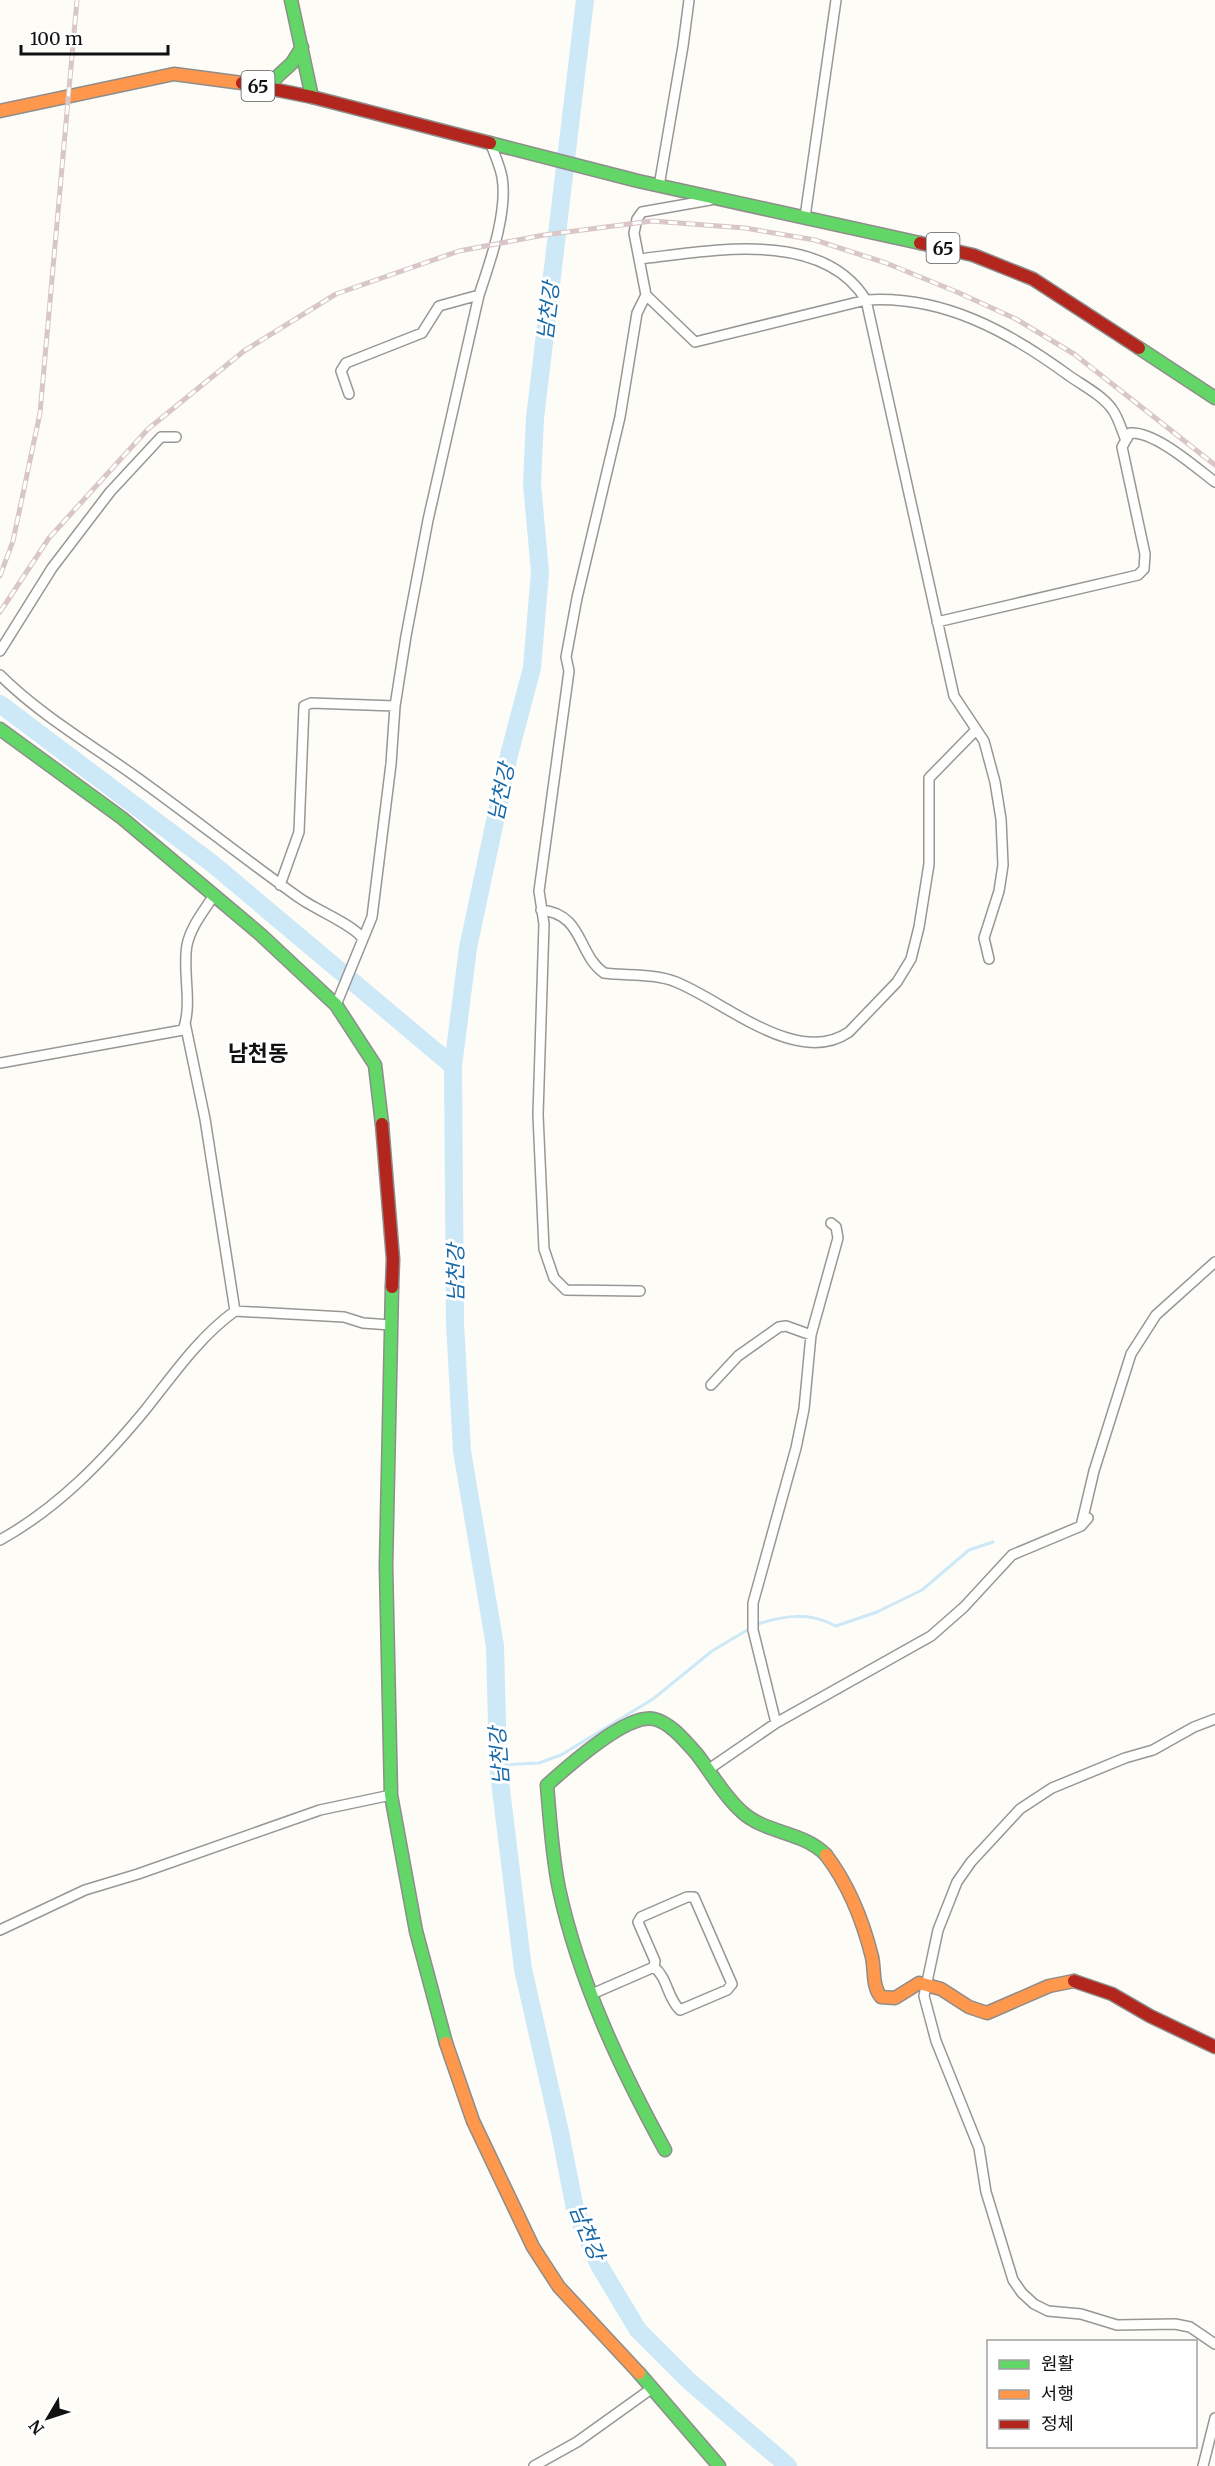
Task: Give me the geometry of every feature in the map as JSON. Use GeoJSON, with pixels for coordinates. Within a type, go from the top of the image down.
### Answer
{"type":"FeatureCollection","features":[{"type":"Feature","properties":{"kind":"street"},"geometry":{"type":"LineString","coordinates":[[291,0],[312,97]]}},
{"type":"Feature","properties":{"kind":"street"},"geometry":{"type":"LineString","coordinates":[[659,186],[684,46],[689,0]]}},
{"type":"Feature","properties":{"kind":"street"},"geometry":{"type":"LineString","coordinates":[[805,217],[836,0]]}},
{"type":"Feature","properties":{"kind":"street"},"geometry":{"type":"LineString","coordinates":[[266,87],[292,63],[302,47]]}},
{"type":"Feature","properties":{"kind":"street","name":"65"},"geometry":{"type":"LineString","coordinates":[[0,111],[174,74],[218,78],[312,97],[513,147],[638,182],[973,255],[1018,271],[1215,398]]}},
{"type":"Feature","properties":{"kind":"street"},"geometry":{"type":"LineString","coordinates":[[338,999],[372,917],[395,706],[428,520],[479,295],[493,252],[501,202],[502,178],[490,142]]}},
{"type":"Feature","properties":{"kind":"street"},"geometry":{"type":"LineString","coordinates":[[640,1290],[566,1290],[554,1278],[544,1249],[538,1115],[543,924],[539,891],[569,671],[566,657],[577,598],[620,417],[638,314],[646,295],[634,234],[637,219],[642,212],[716,199]]}},
{"type":"Feature","properties":{"kind":"street"},"geometry":{"type":"LineString","coordinates":[[640,259],[744,247],[788,253],[835,267],[857,286],[866,300],[954,696],[984,741],[995,782],[1003,846],[1003,865],[999,891],[984,938],[989,960]]}},
{"type":"Feature","properties":{"kind":"street"},"geometry":{"type":"LineString","coordinates":[[349,394],[341,371],[346,363],[408,341],[422,333],[439,306],[479,295]]}},
{"type":"Feature","properties":{"kind":"street"},"geometry":{"type":"LineString","coordinates":[[646,295],[695,342],[866,300],[890,298],[933,305],[967,315],[1005,333],[1048,360],[1110,406],[1125,438]]}},
{"type":"Feature","properties":{"kind":"street"},"geometry":{"type":"LineString","coordinates":[[937,622],[1138,575],[1144,569],[1145,554],[1122,447],[1125,438],[1130,433],[1138,433],[1153,439],[1215,482]]}},
{"type":"Feature","properties":{"kind":"street"},"geometry":{"type":"LineString","coordinates":[[0,651],[52,568],[110,492],[161,437],[176,437]]}},
{"type":"Feature","properties":{"kind":"street"},"geometry":{"type":"LineString","coordinates":[[1,677],[280,885],[316,910],[357,930],[362,938]]}},
{"type":"Feature","properties":{"kind":"street"},"geometry":{"type":"LineString","coordinates":[[280,885],[299,832],[304,706],[311,704],[395,706]]}},
{"type":"Feature","properties":{"kind":"street"},"geometry":{"type":"LineString","coordinates":[[0,729],[122,818],[338,999],[375,1065],[387,1164],[393,1259],[386,1566],[391,1795],[416,1931],[453,2068],[473,2121],[515,2211],[546,2268],[582,2314],[626,2358],[719,2466]]}},
{"type":"Feature","properties":{"kind":"street"},"geometry":{"type":"LineString","coordinates":[[541,910],[556,914],[574,927],[582,938],[591,961],[604,973],[663,978],[679,983],[761,1027],[809,1042],[838,1039],[849,1032],[905,972],[919,927],[929,864],[929,778],[976,730]]}},
{"type":"Feature","properties":{"kind":"street"},"geometry":{"type":"LineString","coordinates":[[214,895],[194,926],[187,947],[185,1023],[211,1153],[235,1311]]}},
{"type":"Feature","properties":{"kind":"street"},"geometry":{"type":"LineString","coordinates":[[0,1063],[183,1030],[185,1023]]}},
{"type":"Feature","properties":{"kind":"street"},"geometry":{"type":"LineString","coordinates":[[776,1723],[753,1630],[753,1603],[796,1448],[804,1409],[811,1335],[838,1238],[836,1227],[831,1223]]}},
{"type":"Feature","properties":{"kind":"street"},"geometry":{"type":"LineString","coordinates":[[709,1768],[776,1723],[931,1636],[964,1607],[1012,1555],[1085,1522],[1094,1471],[1131,1354],[1156,1315],[1215,1262]]}},
{"type":"Feature","properties":{"kind":"street"},"geometry":{"type":"LineString","coordinates":[[0,1540],[23,1527],[83,1477],[120,1439],[201,1342],[235,1311],[344,1317],[363,1323],[391,1325]]}},
{"type":"Feature","properties":{"kind":"street"},"geometry":{"type":"LineString","coordinates":[[711,1385],[738,1356],[779,1327],[786,1326],[811,1335]]}},
{"type":"Feature","properties":{"kind":"street"},"geometry":{"type":"LineString","coordinates":[[665,2150],[628,2083],[601,2025],[562,1902],[547,1785],[604,1738],[631,1722],[648,1716],[682,1738],[709,1768],[728,1798],[744,1814],[814,1843],[822,1850],[847,1887],[858,1914],[872,1959],[876,1988],[880,1996],[886,1999],[920,1983],[947,1992],[978,2012],[987,2013],[1049,1986],[1078,1980],[1112,1994],[1150,2016],[1215,2047]]}},
{"type":"Feature","properties":{"kind":"street"},"geometry":{"type":"LineString","coordinates":[[1215,1719],[1194,1727],[1153,1750],[1125,1758],[1052,1788],[1020,1809],[971,1862],[957,1881],[938,1930],[924,1996],[936,2041],[979,2148],[986,2192],[1013,2280],[1022,2293],[1034,2304],[1048,2311],[1081,2314],[1118,2325],[1190,2326],[1215,2344]]}},
{"type":"Feature","properties":{"kind":"street"},"geometry":{"type":"LineString","coordinates":[[0,1930],[85,1890],[138,1874],[320,1810],[391,1795]]}},
{"type":"Feature","properties":{"kind":"street"},"geometry":{"type":"LineString","coordinates":[[687,1897],[694,1898],[732,1984],[728,1990],[680,2010],[675,2006],[661,1972],[654,1967],[655,1961],[638,1922],[641,1917],[687,1897]]}},
{"type":"Feature","properties":{"kind":"street"},"geometry":{"type":"LineString","coordinates":[[592,1994],[654,1967]]}},
{"type":"Feature","properties":{"kind":"street"},"geometry":{"type":"LineString","coordinates":[[534,2466],[577,2442],[651,2389]]}},
{"type":"Feature","properties":{"kind":"street"},"geometry":{"type":"LineString","coordinates":[[1203,2466],[1215,2418]]}},
{"type":"Feature","properties":{"kind":"waterway","name":"남천강"},"geometry":{"type":"LineString","coordinates":[[585,0],[535,418],[532,484],[540,572],[532,668],[509,755],[468,948],[453,1066],[455,1323],[462,1451],[495,1646],[498,1765],[523,1969],[575,2209],[599,2265],[638,2330],[689,2381],[788,2466]]}},
{"type":"Feature","properties":{"kind":"waterway"},"geometry":{"type":"LineString","coordinates":[[0,704],[214,865],[453,1066]]}},
{"type":"Feature","properties":{"kind":"waterway"},"geometry":{"type":"LineString","coordinates":[[758,1624],[797,1616],[816,1619],[836,1626],[877,1612],[922,1590],[969,1550],[993,1542]]}},
{"type":"Feature","properties":{"kind":"waterway"},"geometry":{"type":"LineString","coordinates":[[498,1765],[539,1763],[561,1755],[653,1699],[712,1651],[749,1629]]}},
{"type":"Feature","properties":{"kind":"railway"},"geometry":{"type":"LineString","coordinates":[[0,576],[13,541],[40,413],[77,0]]}},
{"type":"Feature","properties":{"kind":"railway"},"geometry":{"type":"LineString","coordinates":[[0,612],[49,538],[148,429],[244,351],[336,294],[459,251],[544,235],[652,221],[745,228],[815,240],[886,263],[957,292],[1016,319],[1074,354],[1215,465]]}},
{"type":"Feature","properties":{"kind":"traffic: fast"},"geometry":{"type":"LineString","coordinates":[[291,0],[312,97]]}},
{"type":"Feature","properties":{"kind":"traffic: fast"},"geometry":{"type":"LineString","coordinates":[[266,87],[292,63],[302,47]]}},
{"type":"Feature","properties":{"kind":"traffic: fast"},"geometry":{"type":"LineString","coordinates":[[490,143],[638,181],[920,243]]}},
{"type":"Feature","properties":{"kind":"traffic: fast"},"geometry":{"type":"LineString","coordinates":[[1139,348],[1215,398]]}},
{"type":"Feature","properties":{"kind":"traffic: fast"},"geometry":{"type":"LineString","coordinates":[[0,729],[122,818],[260,934],[336,1005],[375,1065],[382,1124]]}},
{"type":"Feature","properties":{"kind":"traffic: fast"},"geometry":{"type":"LineString","coordinates":[[392,1287],[386,1566],[391,1795],[416,1931],[446,2043]]}},
{"type":"Feature","properties":{"kind":"traffic: fast"},"geometry":{"type":"LineString","coordinates":[[665,2150],[617,2056],[589,1990],[567,1923],[557,1876],[547,1785],[614,1732],[642,1719],[654,1719],[672,1728],[682,1738],[696,1753],[728,1798],[751,1819],[806,1841],[826,1855]]}},
{"type":"Feature","properties":{"kind":"traffic: fast"},"geometry":{"type":"LineString","coordinates":[[639,2373],[719,2466]]}},
{"type":"Feature","properties":{"kind":"traffic: slow"},"geometry":{"type":"LineString","coordinates":[[0,111],[174,74],[242,83]]}},
{"type":"Feature","properties":{"kind":"traffic: slow"},"geometry":{"type":"LineString","coordinates":[[826,1855],[848,1891],[859,1917],[872,1957],[876,1988],[881,1997],[895,1998],[919,1983],[941,1989],[969,2007],[987,2013],[1049,1986],[1074,1981]]}},
{"type":"Feature","properties":{"kind":"traffic: slow"},"geometry":{"type":"LineString","coordinates":[[446,2043],[473,2121],[533,2247],[559,2287],[639,2373]]}},
{"type":"Feature","properties":{"kind":"traffic: jam"},"geometry":{"type":"LineString","coordinates":[[242,83],[312,97],[490,143]]}},
{"type":"Feature","properties":{"kind":"traffic: jam"},"geometry":{"type":"LineString","coordinates":[[920,243],[973,255],[1033,279],[1139,348]]}},
{"type":"Feature","properties":{"kind":"traffic: jam"},"geometry":{"type":"LineString","coordinates":[[382,1124],[393,1259],[392,1287]]}},
{"type":"Feature","properties":{"kind":"traffic: jam"},"geometry":{"type":"LineString","coordinates":[[1074,1981],[1112,1994],[1150,2016],[1215,2047]]}},
{"type":"Feature","properties":{"kind":"district","name":"남천동"},"geometry":{"type":"Point","coordinates":[258,1053]}}]}
